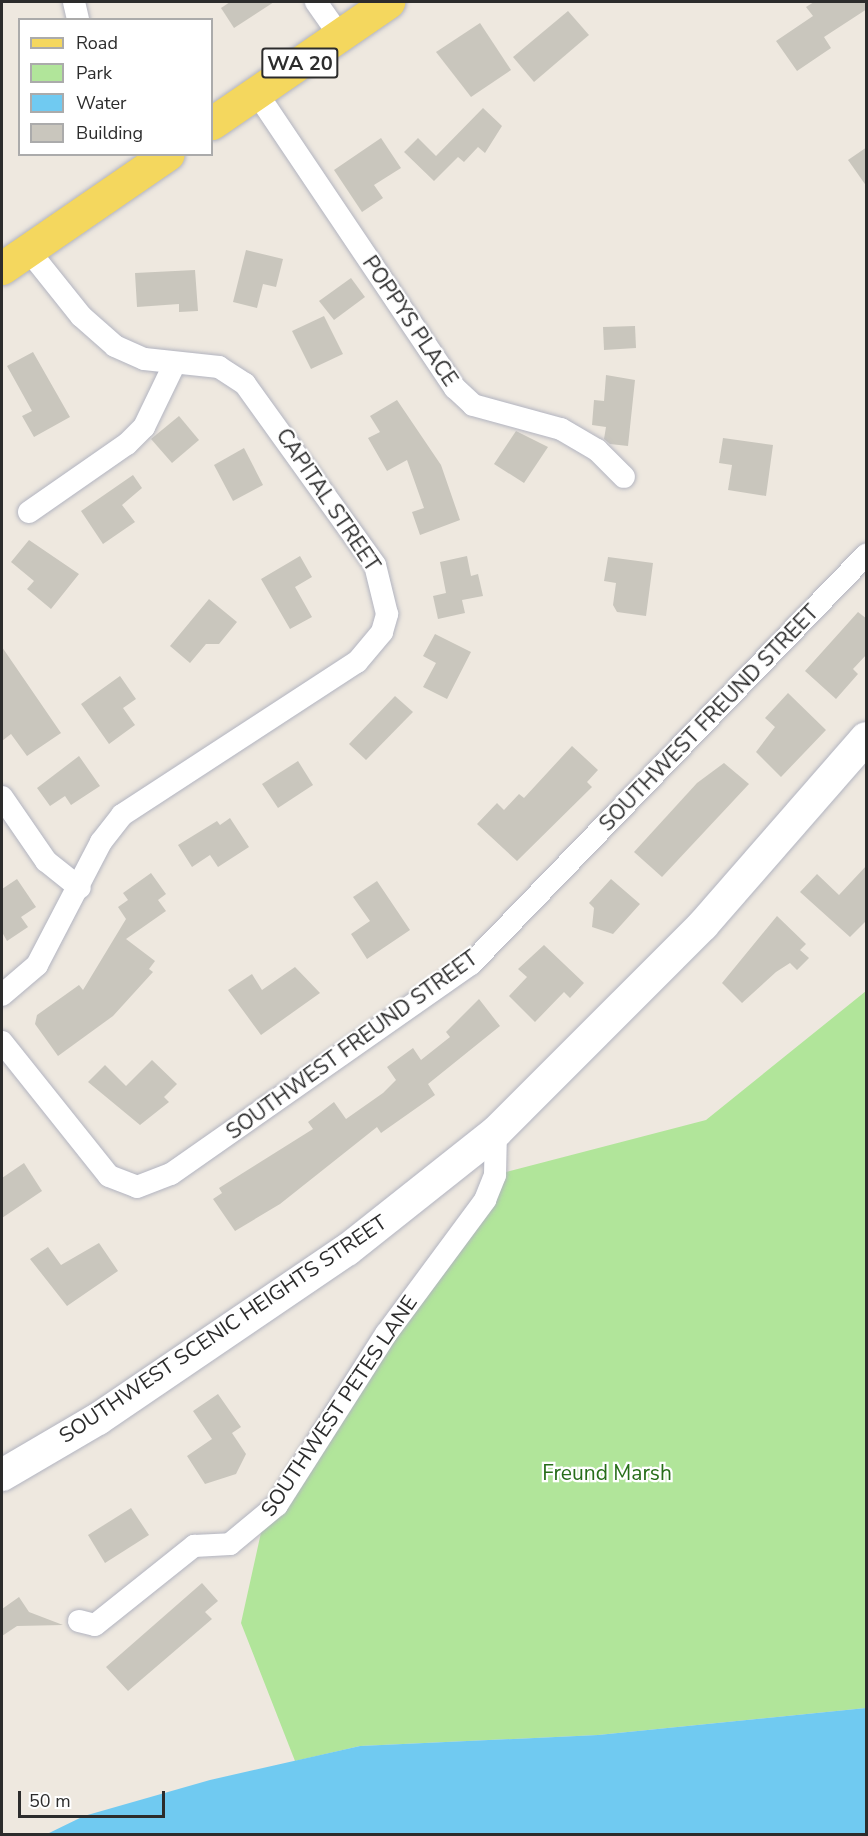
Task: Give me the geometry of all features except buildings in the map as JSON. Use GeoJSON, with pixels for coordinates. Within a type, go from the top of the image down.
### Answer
{"type":"FeatureCollection","features":[{"type":"Feature","properties":{"kind":"main road","name":"WA 20"},"geometry":{"type":"LineString","coordinates":[[213,122],[388,2]]}},
{"type":"Feature","properties":{"kind":"main road"},"geometry":{"type":"LineString","coordinates":[[2,268],[163,156]]}},
{"type":"Feature","properties":{"kind":"street"},"geometry":{"type":"LineString","coordinates":[[74,2],[78,18]]}},
{"type":"Feature","properties":{"kind":"street"},"geometry":{"type":"LineString","coordinates":[[316,2],[340,36]]}},
{"type":"Feature","properties":{"kind":"street","name":"POPPYS PLACE"},"geometry":{"type":"LineString","coordinates":[[256,92],[455,388],[473,405],[561,429],[597,450],[624,477]]}},
{"type":"Feature","properties":{"kind":"street","name":"CAPITAL STREET"},"geometry":{"type":"LineString","coordinates":[[2,995],[37,965],[80,888],[100,842],[122,815],[357,662],[382,632],[387,614],[375,565],[267,408],[219,367],[174,365],[144,359],[99,334],[29,250]]}},
{"type":"Feature","properties":{"kind":"street"},"geometry":{"type":"LineString","coordinates":[[29,512],[127,444],[144,427],[174,365]]}},
{"type":"Feature","properties":{"kind":"street","name":"SOUTHWEST FREUND STREET"},"geometry":{"type":"LineString","coordinates":[[2,1042],[109,1176],[137,1187],[171,1174],[471,963],[867,555]]}},
{"type":"Feature","properties":{"kind":"street","name":"SOUTHWEST SCENIC HEIGHTS STREET"},"geometry":{"type":"LineString","coordinates":[[2,1475],[98,1419],[337,1256],[496,1132],[703,925],[867,738]]}},
{"type":"Feature","properties":{"kind":"street"},"geometry":{"type":"LineString","coordinates":[[2,797],[46,861],[80,888]]}},
{"type":"Feature","properties":{"kind":"street","name":"SOUTHWEST PETES LANE"},"geometry":{"type":"LineString","coordinates":[[79,1622],[95,1625],[108,1618],[114,1606],[194,1546],[230,1544],[277,1505],[386,1334],[485,1200],[495,1175],[496,1132]]}},
{"type":"Feature","properties":{"kind":"green space","name":"Freund Marsh"},"geometry":{"type":"Polygon","coordinates":[[[866,991],[866,1708],[598,1735],[360,1746],[295,1761],[241,1623],[264,1519],[495,1175],[706,1120],[866,991]]]}},
{"type":"Feature","properties":{"kind":"water"},"geometry":{"type":"Polygon","coordinates":[[[866,1708],[866,1834],[47,1834],[84,1816],[210,1780],[360,1746],[598,1735],[866,1708]]]}}]}
